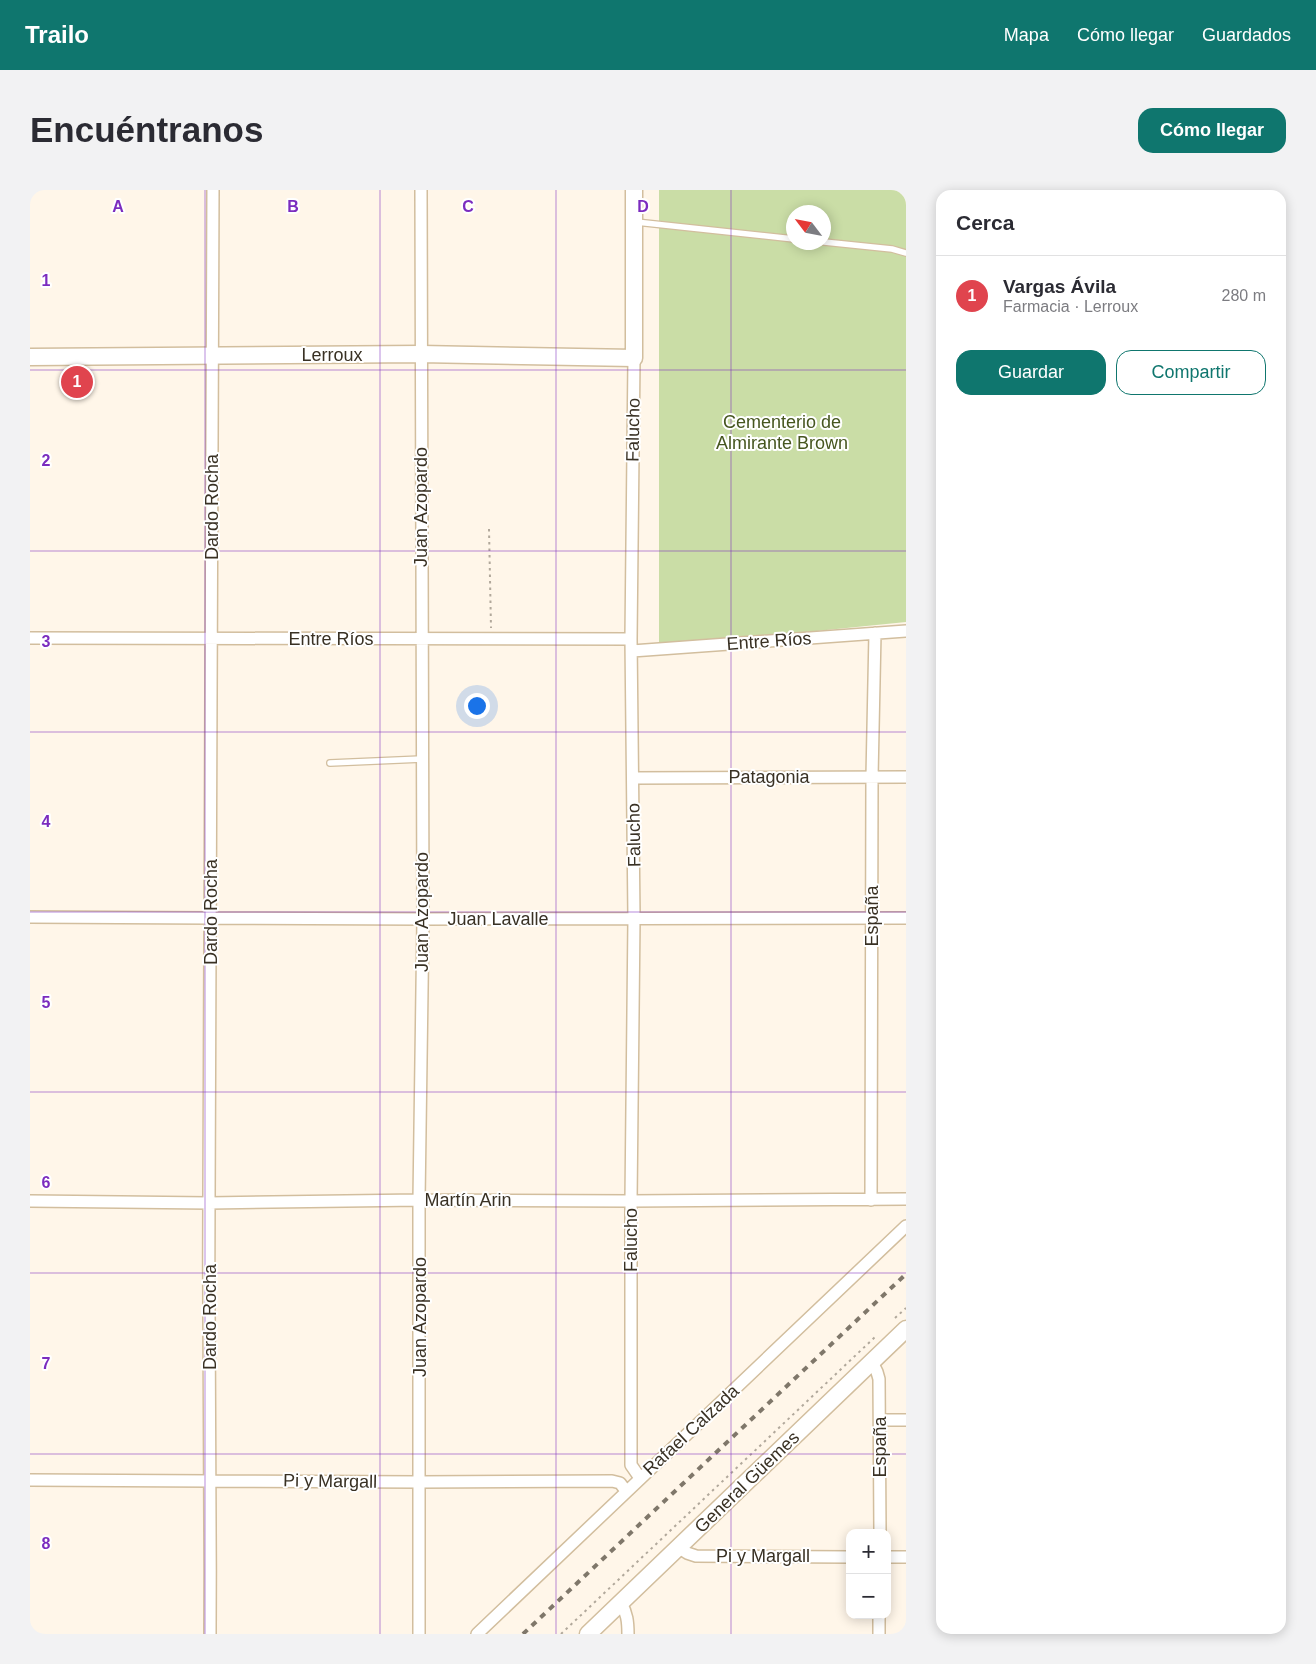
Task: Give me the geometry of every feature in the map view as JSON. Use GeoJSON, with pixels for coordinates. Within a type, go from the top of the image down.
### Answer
{"type":"FeatureCollection","features":[{"type":"Feature","properties":{"kind":"street","name":"Dardo Rocha"},"geometry":{"type":"LineString","coordinates":[[210,1634],[209,1203],[213,190]]}},
{"type":"Feature","properties":{"kind":"street","name":"Juan Azopardo"},"geometry":{"type":"LineString","coordinates":[[419,1634],[423,919],[422,190]]}},
{"type":"Feature","properties":{"kind":"street","name":"Falucho"},"geometry":{"type":"LineString","coordinates":[[634,190],[631,638],[634,918],[631,1464],[640,1478]]}},
{"type":"Feature","properties":{"kind":"street","name":"Lerroux"},"geometry":{"type":"LineString","coordinates":[[30,357],[421,354],[634,358]]}},
{"type":"Feature","properties":{"kind":"street","name":"Entre Ríos"},"geometry":{"type":"LineString","coordinates":[[632,651],[906,630]]}},
{"type":"Feature","properties":{"kind":"street","name":"España"},"geometry":{"type":"LineString","coordinates":[[871,1200],[872,777],[875,633]]}},
{"type":"Feature","properties":{"kind":"street","name":"Entre Ríos"},"geometry":{"type":"LineString","coordinates":[[30,638],[631,638]]}},
{"type":"Feature","properties":{"kind":"street","name":"Patagonia"},"geometry":{"type":"LineString","coordinates":[[633,778],[906,777]]}},
{"type":"Feature","properties":{"kind":"street","name":"Juan Lavalle"},"geometry":{"type":"LineString","coordinates":[[30,917],[423,919],[906,918]]}},
{"type":"Feature","properties":{"kind":"street","name":"Martín Arin"},"geometry":{"type":"LineString","coordinates":[[30,1201],[209,1203],[420,1200],[906,1199]]}},
{"type":"Feature","properties":{"kind":"street","name":"Rafael Calzada"},"geometry":{"type":"LineString","coordinates":[[477,1634],[906,1226]]}},
{"type":"Feature","properties":{"kind":"street","name":"General Güemes"},"geometry":{"type":"LineString","coordinates":[[588,1634],[872,1362],[899,1326]]}},
{"type":"Feature","properties":{"kind":"street","name":"España"},"geometry":{"type":"LineString","coordinates":[[872,1362],[879,1379],[880,1529]]}},
{"type":"Feature","properties":{"kind":"street"},"geometry":{"type":"LineString","coordinates":[[880,1420],[906,1420]]}},
{"type":"Feature","properties":{"kind":"street","name":"Pi y Margall"},"geometry":{"type":"LineString","coordinates":[[30,1480],[612,1481],[620,1483],[626,1491]]}},
{"type":"Feature","properties":{"kind":"street","name":"Pi y Margall"},"geometry":{"type":"LineString","coordinates":[[678,1547],[696,1556],[846,1557]]}},
{"type":"Feature","properties":{"kind":"street"},"geometry":{"type":"LineString","coordinates":[[891,1557],[906,1557]]}},
{"type":"Feature","properties":{"kind":"street"},"geometry":{"type":"LineString","coordinates":[[621,1603],[626,1611],[628,1634]]}},
{"type":"Feature","properties":{"kind":"street"},"geometry":{"type":"LineString","coordinates":[[879,1619],[879,1634]]}},
{"type":"Feature","properties":{"kind":"lane"},"geometry":{"type":"LineString","coordinates":[[634,222],[786,238]]}},
{"type":"Feature","properties":{"kind":"lane"},"geometry":{"type":"LineString","coordinates":[[831,243],[892,249],[906,253]]}},
{"type":"Feature","properties":{"kind":"lane"},"geometry":{"type":"LineString","coordinates":[[330,763],[422,759]]}},
{"type":"Feature","properties":{"kind":"path"},"geometry":{"type":"LineString","coordinates":[[489,529],[491,638]]}},
{"type":"Feature","properties":{"kind":"path"},"geometry":{"type":"LineString","coordinates":[[899,1326],[906,1308]]}},
{"type":"Feature","properties":{"kind":"path"},"geometry":{"type":"LineString","coordinates":[[561,1634],[877,1335]]}},
{"type":"Feature","properties":{"kind":"green space","name":"Cementerio de Almirante Brown"},"geometry":{"type":"Polygon","coordinates":[[[659,190],[906,190],[906,622],[659,647],[659,190]]]}},
{"type":"Feature","properties":{"kind":"railway"},"geometry":{"type":"LineString","coordinates":[[523,1634],[906,1274]]}},
{"type":"Feature","properties":{"kind":"place","name":"Vargas Ávila"},"geometry":{"type":"Point","coordinates":[77,382]}}]}
